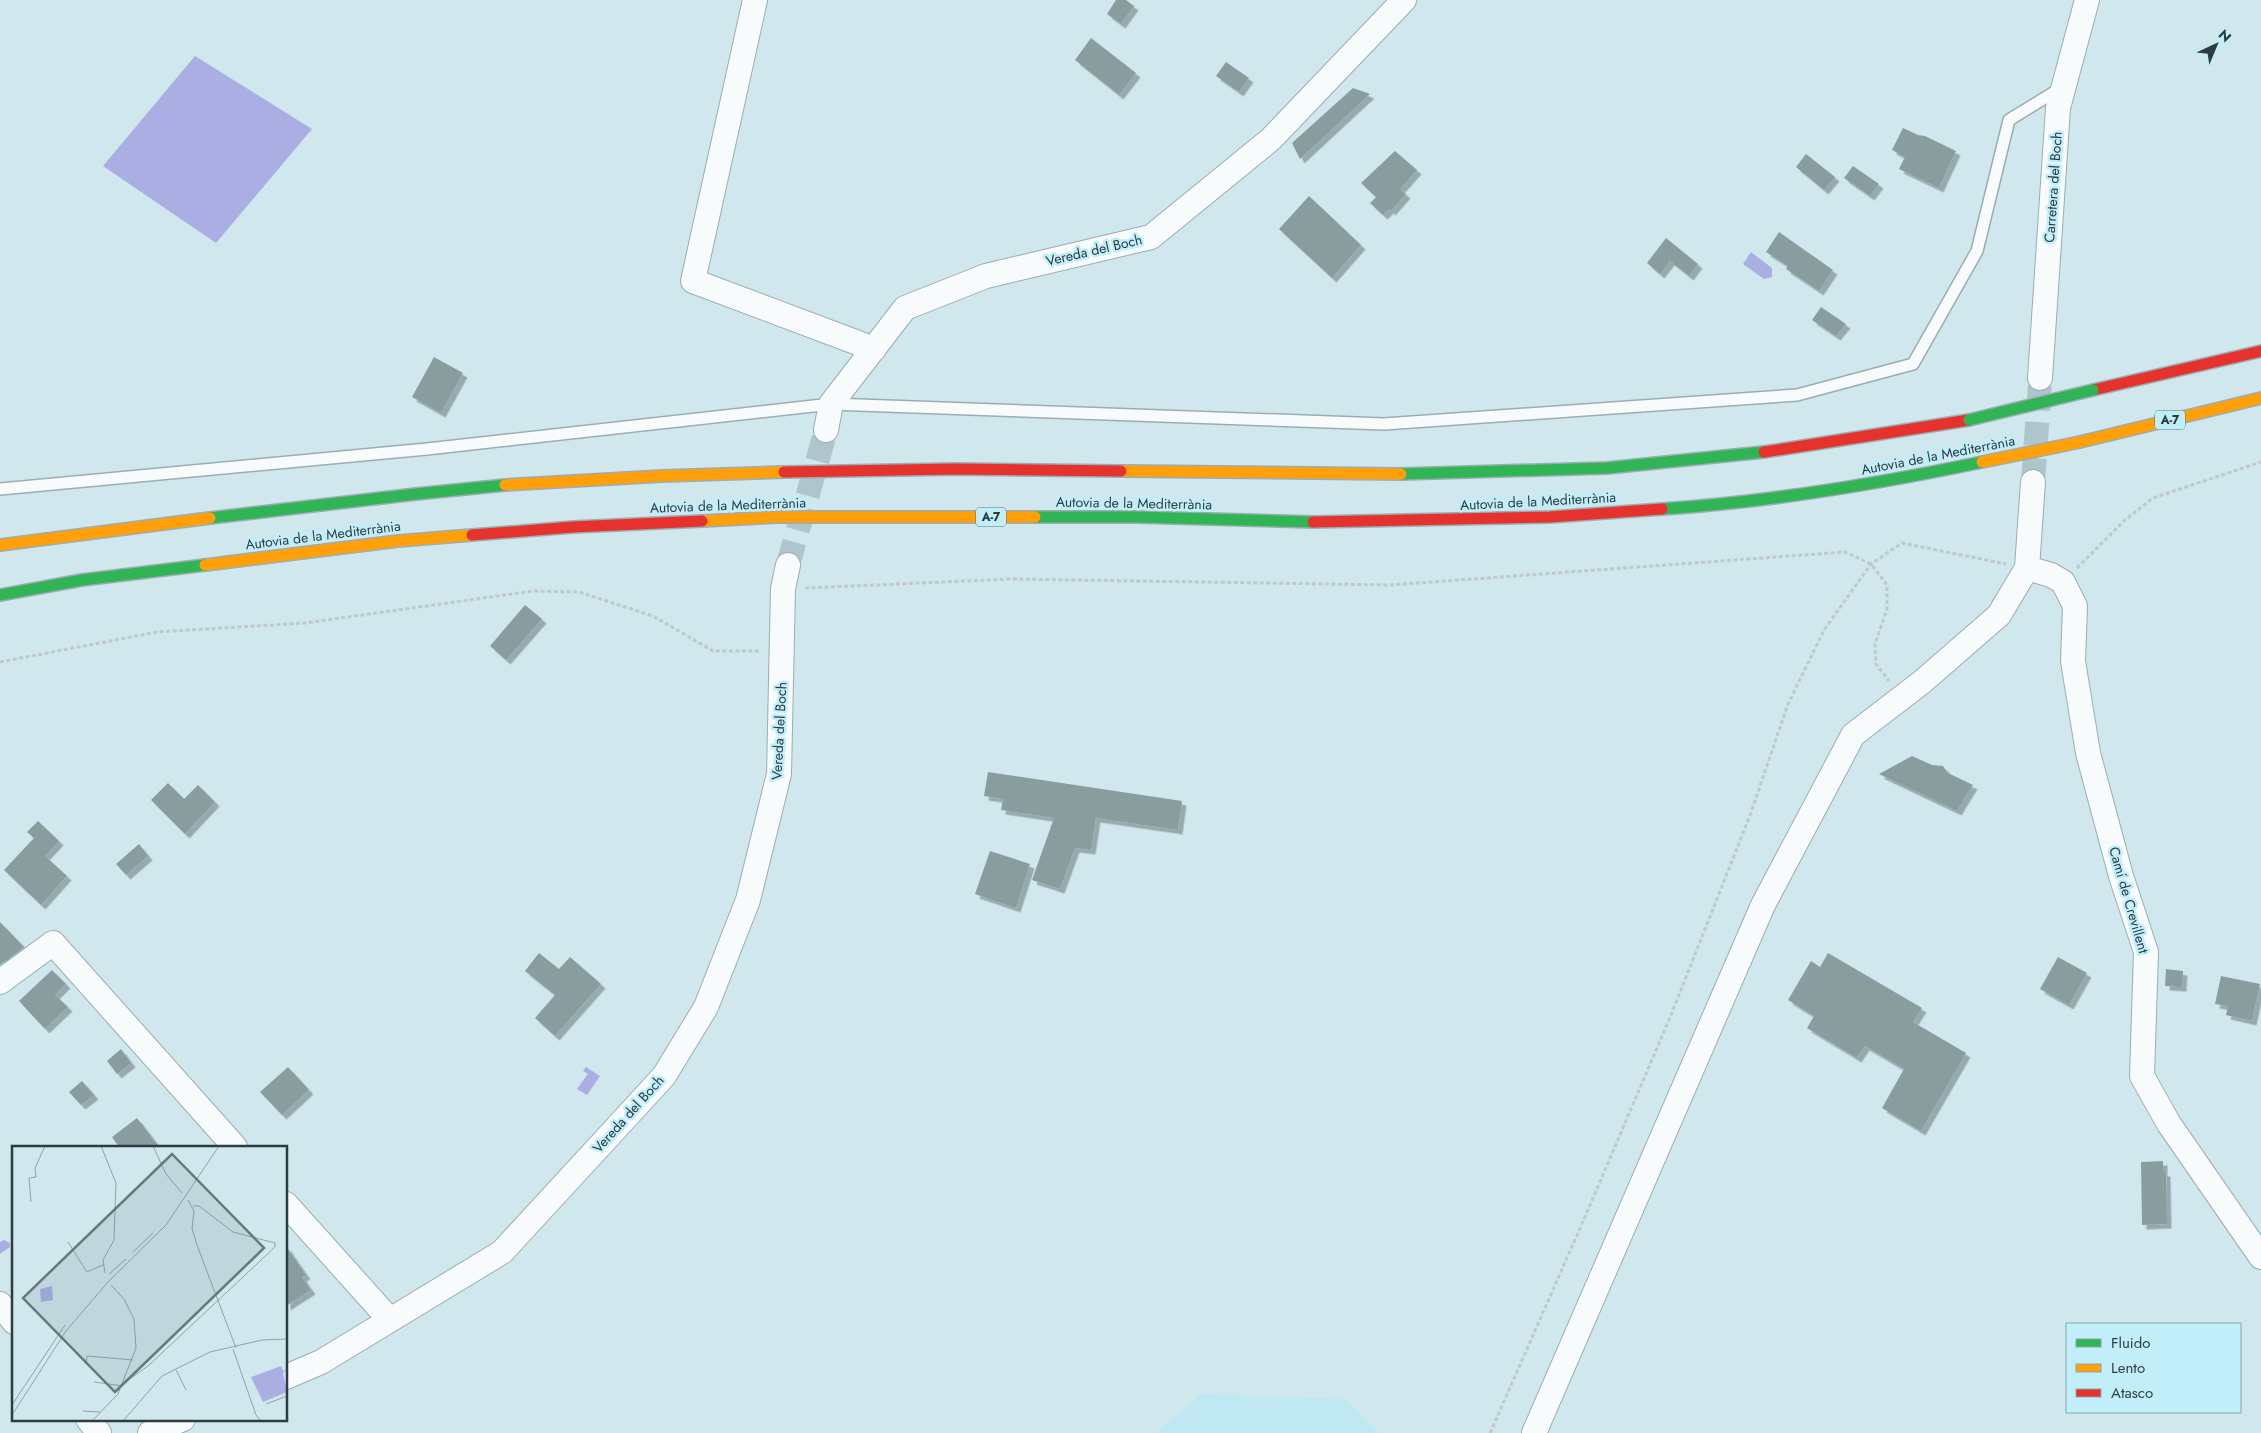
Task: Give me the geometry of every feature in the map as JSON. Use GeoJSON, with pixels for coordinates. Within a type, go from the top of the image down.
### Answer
{"type":"FeatureCollection","features":[{"type":"Feature","properties":{"kind":"highway","name":"Autovia de la Mediterrània"},"geometry":{"type":"LineString","coordinates":[[0,545],[130,527],[452,490],[634,477],[761,472],[972,469],[1458,474],[1662,463],[1790,450],[1969,420],[2261,351]]}},
{"type":"Feature","properties":{"kind":"highway","name":"Autovia de la Mediterrània"},"geometry":{"type":"LineString","coordinates":[[0,595],[82,580],[398,541],[573,527],[778,517],[1137,517],[1321,522],[1540,517],[1668,509],[1889,481],[2080,442],[2261,398]]}},
{"type":"Feature","properties":{"kind":"street"},"geometry":{"type":"LineString","coordinates":[[755,0],[693,281],[874,349]]}},
{"type":"Feature","properties":{"kind":"street","name":"Vereda del Boch"},"geometry":{"type":"LineString","coordinates":[[826,430],[831,404],[905,308],[986,276],[1151,237],[1271,139],[1404,0]]}},
{"type":"Feature","properties":{"kind":"street","name":"Carretera del Boch"},"geometry":{"type":"LineString","coordinates":[[2040,378],[2058,108],[2087,0]]}},
{"type":"Feature","properties":{"kind":"street"},"geometry":{"type":"LineString","coordinates":[[1534,1433],[1763,906],[1852,735],[1904,695],[2000,615],[2027,568],[2033,482]]}},
{"type":"Feature","properties":{"kind":"street","name":"Vereda del Boch"},"geometry":{"type":"LineString","coordinates":[[288,1376],[321,1362],[502,1252],[664,1076],[706,1007],[748,900],[779,774],[783,589],[788,565]]}},
{"type":"Feature","properties":{"kind":"street"},"geometry":{"type":"LineString","coordinates":[[2027,568],[2051,575],[2063,582]]}},
{"type":"Feature","properties":{"kind":"street","name":"Camí de Crevillent"},"geometry":{"type":"LineString","coordinates":[[2063,582],[2075,606],[2073,661],[2088,753],[2121,876],[2146,952],[2142,1076],[2169,1124],[2261,1257]]}},
{"type":"Feature","properties":{"kind":"street"},"geometry":{"type":"LineString","coordinates":[[0,982],[53,943],[234,1146]]}},
{"type":"Feature","properties":{"kind":"street"},"geometry":{"type":"LineString","coordinates":[[288,1206],[390,1320]]}},
{"type":"Feature","properties":{"kind":"street"},"geometry":{"type":"LineString","coordinates":[[0,1304],[12,1319]]}},
{"type":"Feature","properties":{"kind":"street"},"geometry":{"type":"LineString","coordinates":[[89,1420],[99,1433]]}},
{"type":"Feature","properties":{"kind":"street"},"geometry":{"type":"LineString","coordinates":[[150,1433],[181,1420]]}},
{"type":"Feature","properties":{"kind":"lane"},"geometry":{"type":"LineString","coordinates":[[0,489],[427,449],[831,404],[1384,424],[1797,395],[1913,364],[1977,250],[2009,120],[2064,85]]}},
{"type":"Feature","properties":{"kind":"path"},"geometry":{"type":"LineString","coordinates":[[2063,582],[2125,520],[2153,498],[2261,462]]}},
{"type":"Feature","properties":{"kind":"path"},"geometry":{"type":"LineString","coordinates":[[1490,1433],[1585,1218],[1671,1015],[1749,818],[1788,704],[1824,630],[1871,564],[1902,543],[2027,568]]}},
{"type":"Feature","properties":{"kind":"path"},"geometry":{"type":"LineString","coordinates":[[783,589],[1013,579],[1390,585],[1845,552],[1871,564],[1887,585],[1887,609],[1875,644],[1876,664],[1904,695]]}},
{"type":"Feature","properties":{"kind":"path"},"geometry":{"type":"LineString","coordinates":[[0,662],[157,632],[305,624],[533,591],[579,592],[653,616],[713,651],[782,651]]}},
{"type":"Feature","properties":{"kind":"shaded area"},"geometry":{"type":"Polygon","coordinates":[[[1201,1394],[1346,1399],[1378,1433],[1156,1433],[1201,1394]]]}},
{"type":"Feature","properties":{"kind":"water"},"geometry":{"type":"Polygon","coordinates":[[[195,56],[312,129],[216,243],[103,166],[195,56]]]}},
{"type":"Feature","properties":{"kind":"water"},"geometry":{"type":"Polygon","coordinates":[[[1751,252],[1772,268],[1772,277],[1764,279],[1743,264],[1751,252]]]}},
{"type":"Feature","properties":{"kind":"water"},"geometry":{"type":"Polygon","coordinates":[[[586,1067],[600,1076],[587,1095],[577,1089],[588,1074],[583,1071],[586,1067]]]}},
{"type":"Feature","properties":{"kind":"water"},"geometry":{"type":"Polygon","coordinates":[[[4,1240],[10,1243],[10,1247],[0,1254],[0,1242],[4,1240]]]}},
{"type":"Feature","properties":{"kind":"building"},"geometry":{"type":"Polygon","coordinates":[[[1116,0],[1126,0],[1134,6],[1121,24],[1107,14],[1116,0]]]}},
{"type":"Feature","properties":{"kind":"building"},"geometry":{"type":"Polygon","coordinates":[[[1091,38],[1136,73],[1119,95],[1075,60],[1091,38]]]}},
{"type":"Feature","properties":{"kind":"building"},"geometry":{"type":"Polygon","coordinates":[[[1226,62],[1249,78],[1239,92],[1216,76],[1226,62]]]}},
{"type":"Feature","properties":{"kind":"building"},"geometry":{"type":"Polygon","coordinates":[[[1353,88],[1370,94],[1300,159],[1292,143],[1353,88]]]}},
{"type":"Feature","properties":{"kind":"building"},"geometry":{"type":"Polygon","coordinates":[[[1903,128],[1956,151],[1939,188],[1899,169],[1905,157],[1892,150],[1903,128]]]}},
{"type":"Feature","properties":{"kind":"building"},"geometry":{"type":"Polygon","coordinates":[[[1395,151],[1417,170],[1400,189],[1406,194],[1391,211],[1389,209],[1383,215],[1370,203],[1376,197],[1361,183],[1395,151]]]}},
{"type":"Feature","properties":{"kind":"building"},"geometry":{"type":"Polygon","coordinates":[[[1806,154],[1835,177],[1824,190],[1796,167],[1806,154]]]}},
{"type":"Feature","properties":{"kind":"building"},"geometry":{"type":"Polygon","coordinates":[[[1853,166],[1879,184],[1870,196],[1844,178],[1853,166]]]}},
{"type":"Feature","properties":{"kind":"building"},"geometry":{"type":"Polygon","coordinates":[[[1309,196],[1361,245],[1332,278],[1279,229],[1309,196]]]}},
{"type":"Feature","properties":{"kind":"building"},"geometry":{"type":"Polygon","coordinates":[[[1779,232],[1833,270],[1819,291],[1786,269],[1788,266],[1766,252],[1779,232]]]}},
{"type":"Feature","properties":{"kind":"building"},"geometry":{"type":"Polygon","coordinates":[[[1666,238],[1698,264],[1689,276],[1670,261],[1660,274],[1647,263],[1666,238]]]}},
{"type":"Feature","properties":{"kind":"building"},"geometry":{"type":"Polygon","coordinates":[[[1821,307],[1846,324],[1836,336],[1812,320],[1821,307]]]}},
{"type":"Feature","properties":{"kind":"building"},"geometry":{"type":"Polygon","coordinates":[[[434,357],[463,373],[441,413],[412,397],[434,357]]]}},
{"type":"Feature","properties":{"kind":"building"},"geometry":{"type":"Polygon","coordinates":[[[525,605],[542,619],[506,660],[490,646],[525,605]]]}},
{"type":"Feature","properties":{"kind":"building"},"geometry":{"type":"Polygon","coordinates":[[[1912,756],[1932,765],[1943,766],[1948,773],[1973,785],[1957,811],[1879,774],[1912,756]]]}},
{"type":"Feature","properties":{"kind":"building"},"geometry":{"type":"Polygon","coordinates":[[[988,772],[1182,801],[1178,830],[1096,818],[1091,850],[1075,848],[1060,889],[1032,880],[1054,818],[1001,810],[1003,799],[984,796],[988,772]]]}},
{"type":"Feature","properties":{"kind":"building"},"geometry":{"type":"Polygon","coordinates":[[[168,783],[184,799],[198,785],[215,802],[185,834],[151,800],[168,783]]]}},
{"type":"Feature","properties":{"kind":"building"},"geometry":{"type":"Polygon","coordinates":[[[38,821],[59,841],[45,856],[67,876],[41,905],[4,870],[34,838],[27,832],[38,821]]]}},
{"type":"Feature","properties":{"kind":"building"},"geometry":{"type":"Polygon","coordinates":[[[139,844],[148,856],[126,875],[116,864],[139,844]]]}},
{"type":"Feature","properties":{"kind":"building"},"geometry":{"type":"Polygon","coordinates":[[[990,851],[1030,864],[1016,908],[975,894],[990,851]]]}},
{"type":"Feature","properties":{"kind":"building"},"geometry":{"type":"Polygon","coordinates":[[[0,922],[24,947],[0,965],[0,922]]]}},
{"type":"Feature","properties":{"kind":"building"},"geometry":{"type":"Polygon","coordinates":[[[539,953],[559,969],[570,957],[601,984],[555,1036],[535,1018],[555,995],[525,971],[539,953]]]}},
{"type":"Feature","properties":{"kind":"building"},"geometry":{"type":"Polygon","coordinates":[[[1828,953],[1922,1008],[1913,1022],[1966,1053],[1921,1131],[1882,1108],[1904,1069],[1865,1046],[1857,1058],[1807,1028],[1814,1016],[1788,1000],[1811,961],[1820,967],[1828,953]]]}},
{"type":"Feature","properties":{"kind":"building"},"geometry":{"type":"Polygon","coordinates":[[[2058,957],[2087,973],[2069,1005],[2040,989],[2058,957]]]}},
{"type":"Feature","properties":{"kind":"building"},"geometry":{"type":"Polygon","coordinates":[[[2166,969],[2183,971],[2182,987],[2165,986],[2166,969]]]}},
{"type":"Feature","properties":{"kind":"building"},"geometry":{"type":"Polygon","coordinates":[[[52,970],[66,984],[55,995],[68,1007],[45,1029],[19,1001],[52,970]]]}},
{"type":"Feature","properties":{"kind":"building"},"geometry":{"type":"Polygon","coordinates":[[[2221,976],[2260,984],[2252,1021],[2226,1015],[2228,1006],[2215,1004],[2221,976]]]}},
{"type":"Feature","properties":{"kind":"building"},"geometry":{"type":"Polygon","coordinates":[[[121,1049],[131,1063],[117,1074],[107,1061],[121,1049]]]}},
{"type":"Feature","properties":{"kind":"building"},"geometry":{"type":"Polygon","coordinates":[[[288,1067],[309,1090],[282,1115],[260,1092],[288,1067]]]}},
{"type":"Feature","properties":{"kind":"building"},"geometry":{"type":"Polygon","coordinates":[[[82,1081],[94,1095],[81,1105],[69,1092],[82,1081]]]}},
{"type":"Feature","properties":{"kind":"building"},"geometry":{"type":"Polygon","coordinates":[[[137,1118],[158,1146],[118,1146],[112,1137],[137,1118]]]}},
{"type":"Feature","properties":{"kind":"building"},"geometry":{"type":"Polygon","coordinates":[[[2163,1161],[2163,1172],[2166,1172],[2167,1224],[2142,1225],[2141,1162],[2163,1161]]]}},
{"type":"Feature","properties":{"kind":"building"},"geometry":{"type":"Polygon","coordinates":[[[288,1249],[306,1275],[302,1277],[311,1290],[288,1305],[288,1249]]]}},
{"type":"Feature","properties":{"kind":"tunnel"},"geometry":{"type":"LineString","coordinates":[[2033,482],[2040,384]]}},
{"type":"Feature","properties":{"kind":"tunnel"},"geometry":{"type":"LineString","coordinates":[[788,565],[826,430]]}},
{"type":"Feature","properties":{"kind":"traffic: fast"},"geometry":{"type":"LineString","coordinates":[[1969,420],[2093,390]]}},
{"type":"Feature","properties":{"kind":"traffic: fast"},"geometry":{"type":"LineString","coordinates":[[1401,474],[1607,468],[1764,452]]}},
{"type":"Feature","properties":{"kind":"traffic: fast"},"geometry":{"type":"LineString","coordinates":[[1662,509],[1783,497],[1903,478],[1982,462]]}},
{"type":"Feature","properties":{"kind":"traffic: fast"},"geometry":{"type":"LineString","coordinates":[[210,518],[505,485]]}},
{"type":"Feature","properties":{"kind":"traffic: fast"},"geometry":{"type":"LineString","coordinates":[[1035,517],[1137,517],[1313,522]]}},
{"type":"Feature","properties":{"kind":"traffic: fast"},"geometry":{"type":"LineString","coordinates":[[0,595],[82,580],[205,565]]}},
{"type":"Feature","properties":{"kind":"traffic: slow"},"geometry":{"type":"LineString","coordinates":[[2080,442],[2261,398]]}},
{"type":"Feature","properties":{"kind":"traffic: slow"},"geometry":{"type":"LineString","coordinates":[[1982,462],[2080,442]]}},
{"type":"Feature","properties":{"kind":"traffic: slow"},"geometry":{"type":"LineString","coordinates":[[1121,471],[1401,474]]}},
{"type":"Feature","properties":{"kind":"traffic: slow"},"geometry":{"type":"LineString","coordinates":[[505,485],[662,476],[784,472]]}},
{"type":"Feature","properties":{"kind":"traffic: slow"},"geometry":{"type":"LineString","coordinates":[[702,521],[778,517],[1035,517]]}},
{"type":"Feature","properties":{"kind":"traffic: slow"},"geometry":{"type":"LineString","coordinates":[[0,545],[210,518]]}},
{"type":"Feature","properties":{"kind":"traffic: slow"},"geometry":{"type":"LineString","coordinates":[[205,565],[398,541],[472,535]]}},
{"type":"Feature","properties":{"kind":"traffic: jam"},"geometry":{"type":"LineString","coordinates":[[2093,390],[2261,351]]}},
{"type":"Feature","properties":{"kind":"traffic: jam"},"geometry":{"type":"LineString","coordinates":[[1764,452],[1969,420]]}},
{"type":"Feature","properties":{"kind":"traffic: jam"},"geometry":{"type":"LineString","coordinates":[[784,472],[956,469],[1121,471]]}},
{"type":"Feature","properties":{"kind":"traffic: jam"},"geometry":{"type":"LineString","coordinates":[[1313,522],[1550,517],[1662,509]]}},
{"type":"Feature","properties":{"kind":"traffic: jam"},"geometry":{"type":"LineString","coordinates":[[472,535],[573,527],[702,521]]}}]}
